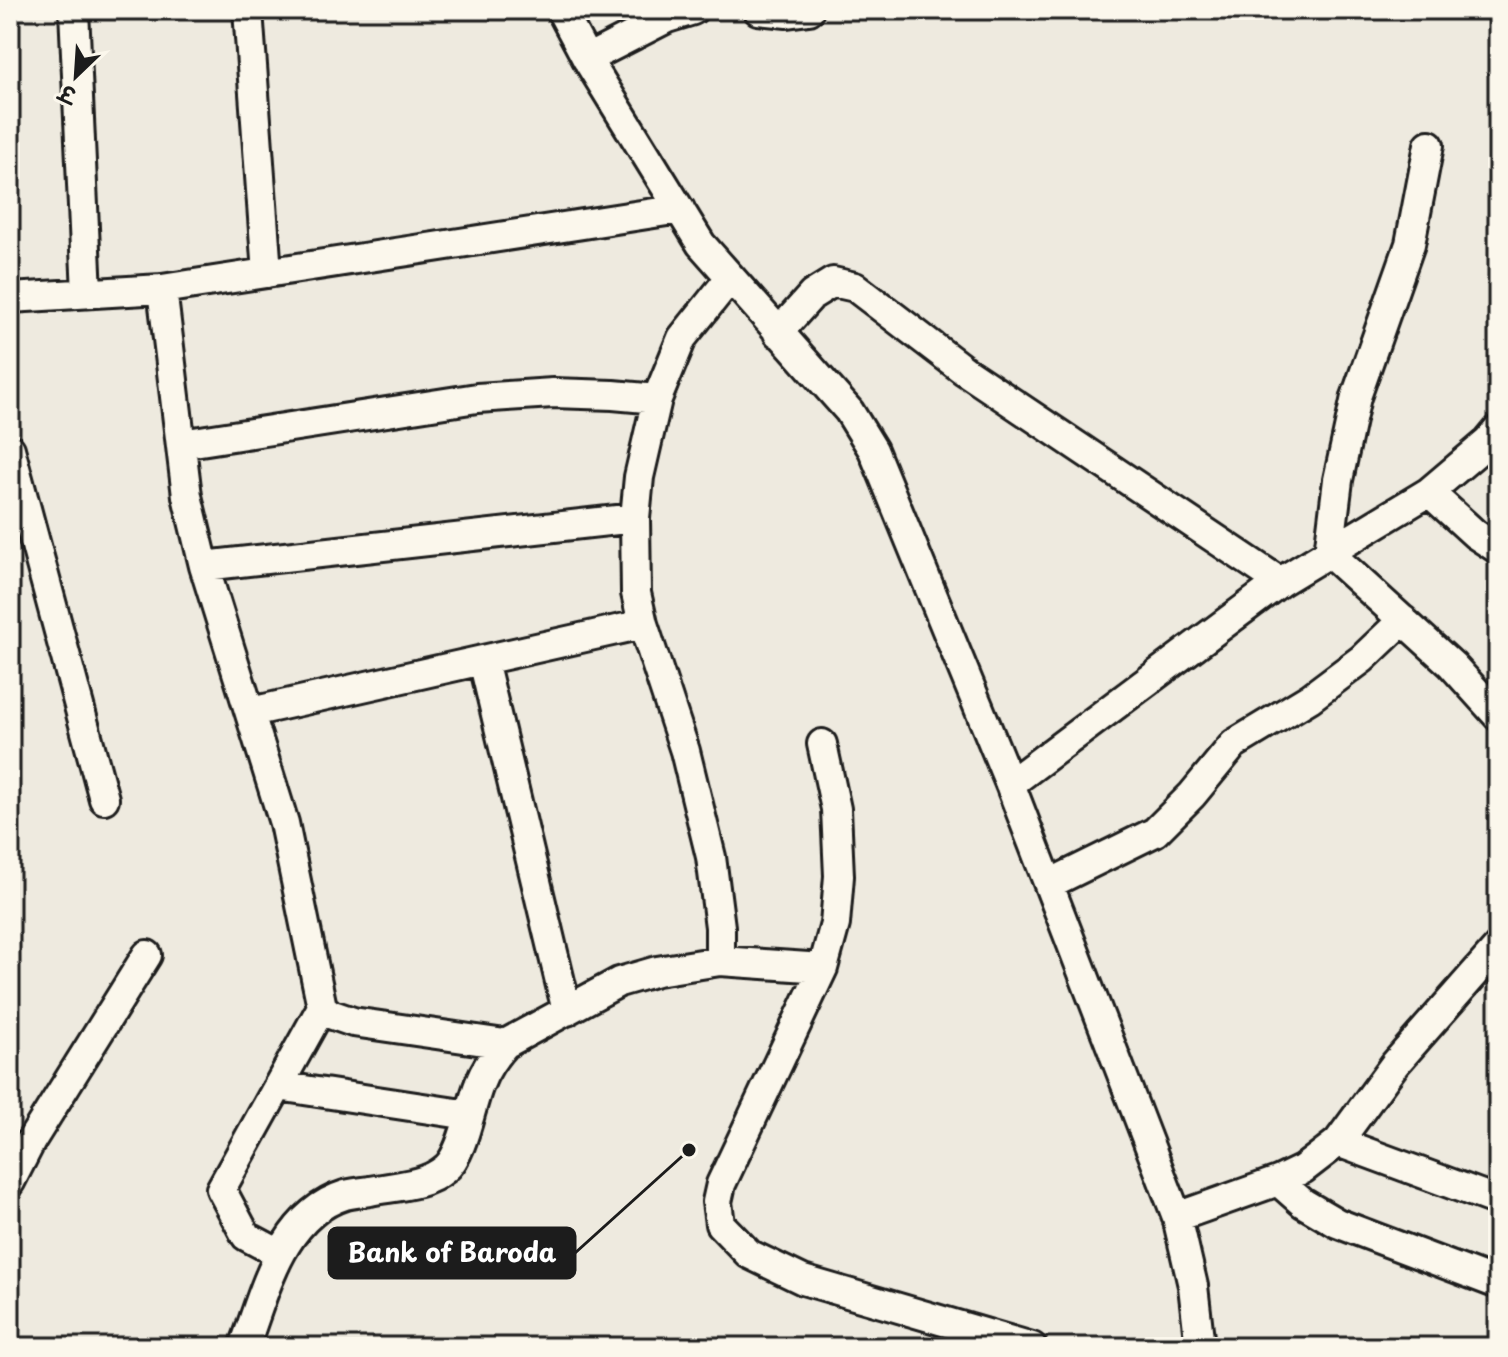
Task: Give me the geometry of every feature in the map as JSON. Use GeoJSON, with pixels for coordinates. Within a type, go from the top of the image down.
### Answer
{"type":"FeatureCollection","features":[{"type":"Feature","properties":{"kind":"street"},"geometry":{"type":"LineString","coordinates":[[74,10],[87,293]]}},
{"type":"Feature","properties":{"kind":"street"},"geometry":{"type":"LineString","coordinates":[[248,10],[267,273]]}},
{"type":"Feature","properties":{"kind":"street"},"geometry":{"type":"LineString","coordinates":[[561,10],[587,59],[701,244],[849,411],[873,450],[1010,784],[1177,1217],[1193,1286],[1200,1347]]}},
{"type":"Feature","properties":{"kind":"street"},"geometry":{"type":"LineString","coordinates":[[587,59],[667,18],[693,10]]}},
{"type":"Feature","properties":{"kind":"street"},"geometry":{"type":"LineString","coordinates":[[758,10],[787,13],[809,10]]}},
{"type":"Feature","properties":{"kind":"street"},"geometry":{"type":"LineString","coordinates":[[1329,553],[1338,480],[1356,397],[1410,244],[1429,145]]}},
{"type":"Feature","properties":{"kind":"street"},"geometry":{"type":"LineString","coordinates":[[10,298],[162,289],[680,209]]}},
{"type":"Feature","properties":{"kind":"street"},"geometry":{"type":"LineString","coordinates":[[720,961],[720,927],[711,857],[685,751],[643,624],[636,593],[635,518],[639,477],[657,399],[682,338],[730,278]]}},
{"type":"Feature","properties":{"kind":"street"},"geometry":{"type":"LineString","coordinates":[[778,333],[812,295],[833,282],[855,287],[965,371],[1280,582]]}},
{"type":"Feature","properties":{"kind":"street"},"geometry":{"type":"LineString","coordinates":[[162,289],[187,496],[204,566],[284,823],[322,1007],[330,1014],[353,1022],[505,1044]]}},
{"type":"Feature","properties":{"kind":"street"},"geometry":{"type":"LineString","coordinates":[[181,444],[477,398],[553,393],[657,399]]}},
{"type":"Feature","properties":{"kind":"street"},"geometry":{"type":"LineString","coordinates":[[1010,784],[1280,582],[1429,492],[1498,430]]}},
{"type":"Feature","properties":{"kind":"street"},"geometry":{"type":"LineString","coordinates":[[10,449],[104,799]]}},
{"type":"Feature","properties":{"kind":"street"},"geometry":{"type":"LineString","coordinates":[[1429,492],[1475,534],[1498,549]]}},
{"type":"Feature","properties":{"kind":"street"},"geometry":{"type":"LineString","coordinates":[[204,566],[635,518]]}},
{"type":"Feature","properties":{"kind":"street"},"geometry":{"type":"LineString","coordinates":[[1329,553],[1452,665],[1498,716]]}},
{"type":"Feature","properties":{"kind":"street"},"geometry":{"type":"LineString","coordinates":[[1049,884],[1155,832],[1192,795],[1234,744],[1310,698],[1362,659],[1403,620]]}},
{"type":"Feature","properties":{"kind":"street"},"geometry":{"type":"LineString","coordinates":[[251,712],[643,624]]}},
{"type":"Feature","properties":{"kind":"street"},"geometry":{"type":"LineString","coordinates":[[483,660],[567,1011]]}},
{"type":"Feature","properties":{"kind":"street"},"geometry":{"type":"LineString","coordinates":[[822,744],[836,809],[839,876],[835,924],[823,968],[721,1184],[717,1202],[720,1224],[749,1254],[803,1280],[1032,1347]]}},
{"type":"Feature","properties":{"kind":"street"},"geometry":{"type":"LineString","coordinates":[[1177,1217],[1278,1181],[1303,1169],[1338,1142],[1395,1064],[1498,947]]}},
{"type":"Feature","properties":{"kind":"street"},"geometry":{"type":"LineString","coordinates":[[10,1182],[31,1141],[147,955]]}},
{"type":"Feature","properties":{"kind":"street"},"geometry":{"type":"LineString","coordinates":[[244,1347],[280,1254],[296,1229],[318,1209],[344,1195],[428,1180],[448,1168],[460,1145],[479,1085],[494,1056],[505,1044],[619,982],[657,971],[720,961],[823,968]]}},
{"type":"Feature","properties":{"kind":"street"},"geometry":{"type":"LineString","coordinates":[[280,1254],[246,1236],[221,1189],[322,1007]]}},
{"type":"Feature","properties":{"kind":"street"},"geometry":{"type":"LineString","coordinates":[[278,1086],[469,1115]]}},
{"type":"Feature","properties":{"kind":"street"},"geometry":{"type":"LineString","coordinates":[[1338,1142],[1498,1201]]}},
{"type":"Feature","properties":{"kind":"street"},"geometry":{"type":"LineString","coordinates":[[1278,1181],[1303,1203],[1337,1223],[1498,1284]]}},
{"type":"Feature","properties":{"kind":"place","name":"Bank of Baroda"},"geometry":{"type":"Point","coordinates":[689,1150]}}]}
